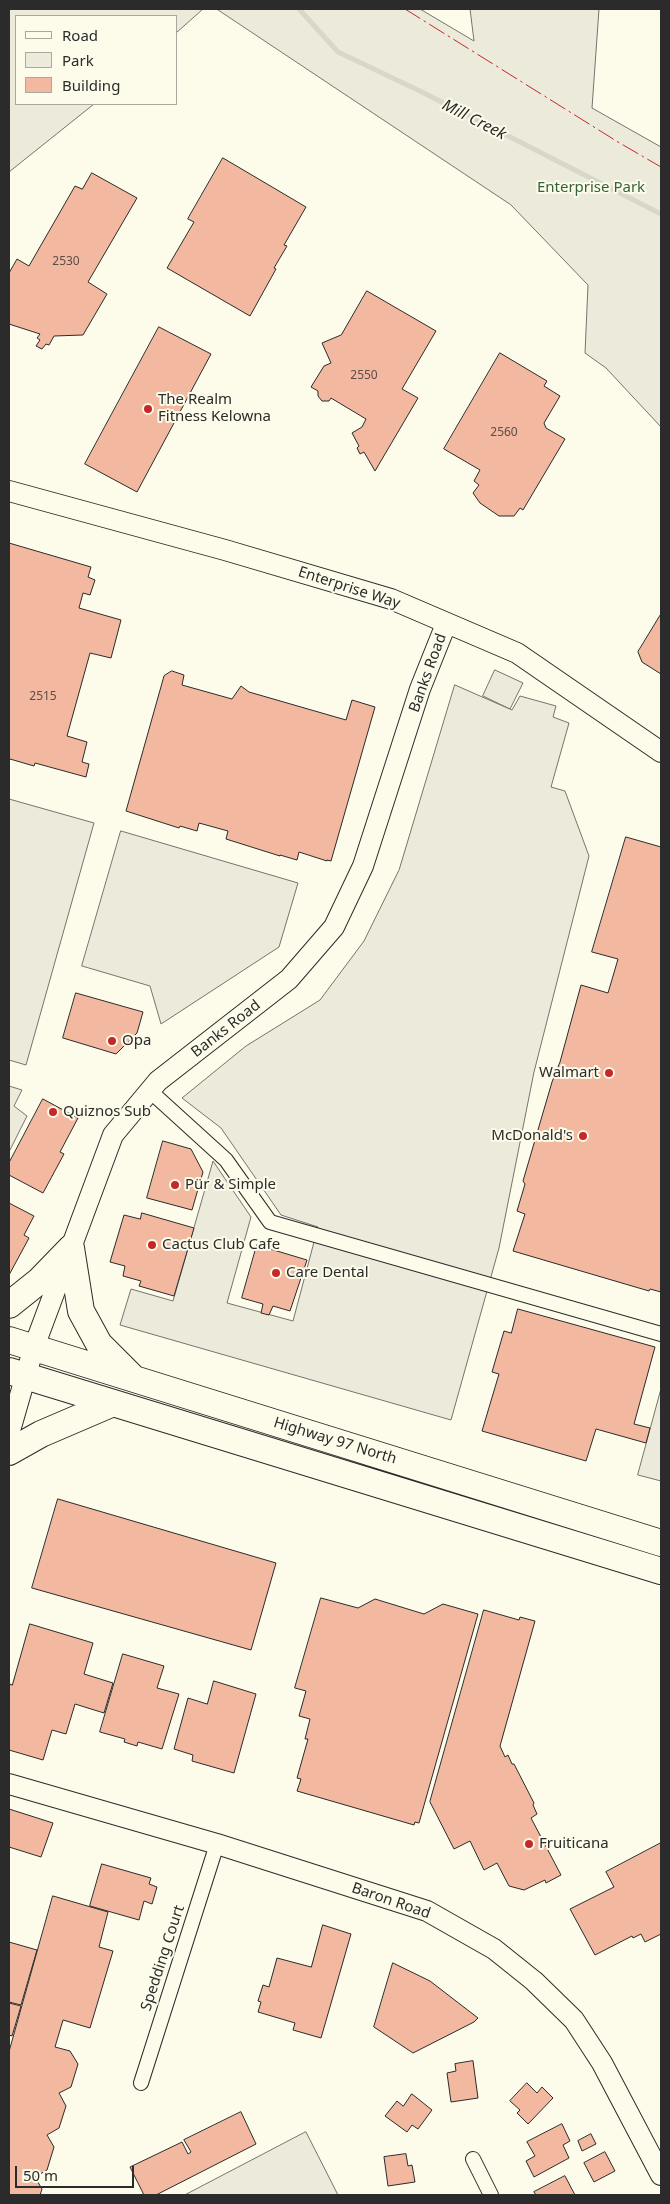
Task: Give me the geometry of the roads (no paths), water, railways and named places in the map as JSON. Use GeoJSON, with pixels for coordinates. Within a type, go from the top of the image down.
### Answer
{"type":"FeatureCollection","features":[{"type":"Feature","properties":{"kind":"highway"},"geometry":{"type":"LineString","coordinates":[[9,1305],[39,1281],[71,1248]]}},
{"type":"Feature","properties":{"kind":"highway"},"geometry":{"type":"LineString","coordinates":[[71,1248],[81,1311],[99,1344],[133,1379]]}},
{"type":"Feature","properties":{"kind":"highway","name":"Highway 97 North"},"geometry":{"type":"LineString","coordinates":[[9,1340],[661,1543]]}},
{"type":"Feature","properties":{"kind":"highway","name":"Highway 97 North"},"geometry":{"type":"LineString","coordinates":[[17,1374],[661,1572]]}},
{"type":"Feature","properties":{"kind":"highway"},"geometry":{"type":"LineString","coordinates":[[9,1452],[41,1434],[111,1404]]}},
{"type":"Feature","properties":{"kind":"street","name":"Enterprise Way"},"geometry":{"type":"LineString","coordinates":[[9,491],[225,550],[391,599],[517,653],[661,752]]}},
{"type":"Feature","properties":{"kind":"street","name":"Banks Road"},"geometry":{"type":"LineString","coordinates":[[9,1434],[17,1374],[34,1347],[113,1135],[158,1081],[289,979],[334,927],[363,866],[420,689],[446,624]]}},
{"type":"Feature","properties":{"kind":"street"},"geometry":{"type":"LineString","coordinates":[[150,1091],[226,1160],[270,1222],[661,1334]]}},
{"type":"Feature","properties":{"kind":"street","name":"Baron Road"},"geometry":{"type":"LineString","coordinates":[[9,1784],[217,1844],[427,1911],[494,1949],[534,1981],[574,2020],[602,2063],[661,2175]]}},
{"type":"Feature","properties":{"kind":"street","name":"Spedding Court"},"geometry":{"type":"LineString","coordinates":[[140,2083],[217,1844]]}},
{"type":"Feature","properties":{"kind":"street"},"geometry":{"type":"LineString","coordinates":[[473,2159],[491,2195]]}},
{"type":"Feature","properties":{"kind":"waterway","name":"Mill Creek"},"geometry":{"type":"LineString","coordinates":[[299,9],[338,52],[422,92],[661,214]]}},
{"type":"Feature","properties":{"kind":"place","name":"The Realm Fitness Kelowna"},"geometry":{"type":"Point","coordinates":[148,409]}},
{"type":"Feature","properties":{"kind":"place","name":"Opa"},"geometry":{"type":"Point","coordinates":[112,1041]}},
{"type":"Feature","properties":{"kind":"place","name":"Walmart"},"geometry":{"type":"Point","coordinates":[609,1073]}},
{"type":"Feature","properties":{"kind":"place","name":"Quiznos Sub"},"geometry":{"type":"Point","coordinates":[53,1112]}},
{"type":"Feature","properties":{"kind":"place","name":"McDonald's"},"geometry":{"type":"Point","coordinates":[583,1136]}},
{"type":"Feature","properties":{"kind":"place","name":"Pür & Simple"},"geometry":{"type":"Point","coordinates":[175,1185]}},
{"type":"Feature","properties":{"kind":"place","name":"Cactus Club Cafe"},"geometry":{"type":"Point","coordinates":[152,1245]}},
{"type":"Feature","properties":{"kind":"place","name":"Care Dental"},"geometry":{"type":"Point","coordinates":[276,1273]}},
{"type":"Feature","properties":{"kind":"place","name":"Fruiticana"},"geometry":{"type":"Point","coordinates":[529,1844]}},
{"type":"Feature","properties":{"kind":"park label","name":"Enterprise Park"},"geometry":{"type":"Point","coordinates":[591,188]}}]}
